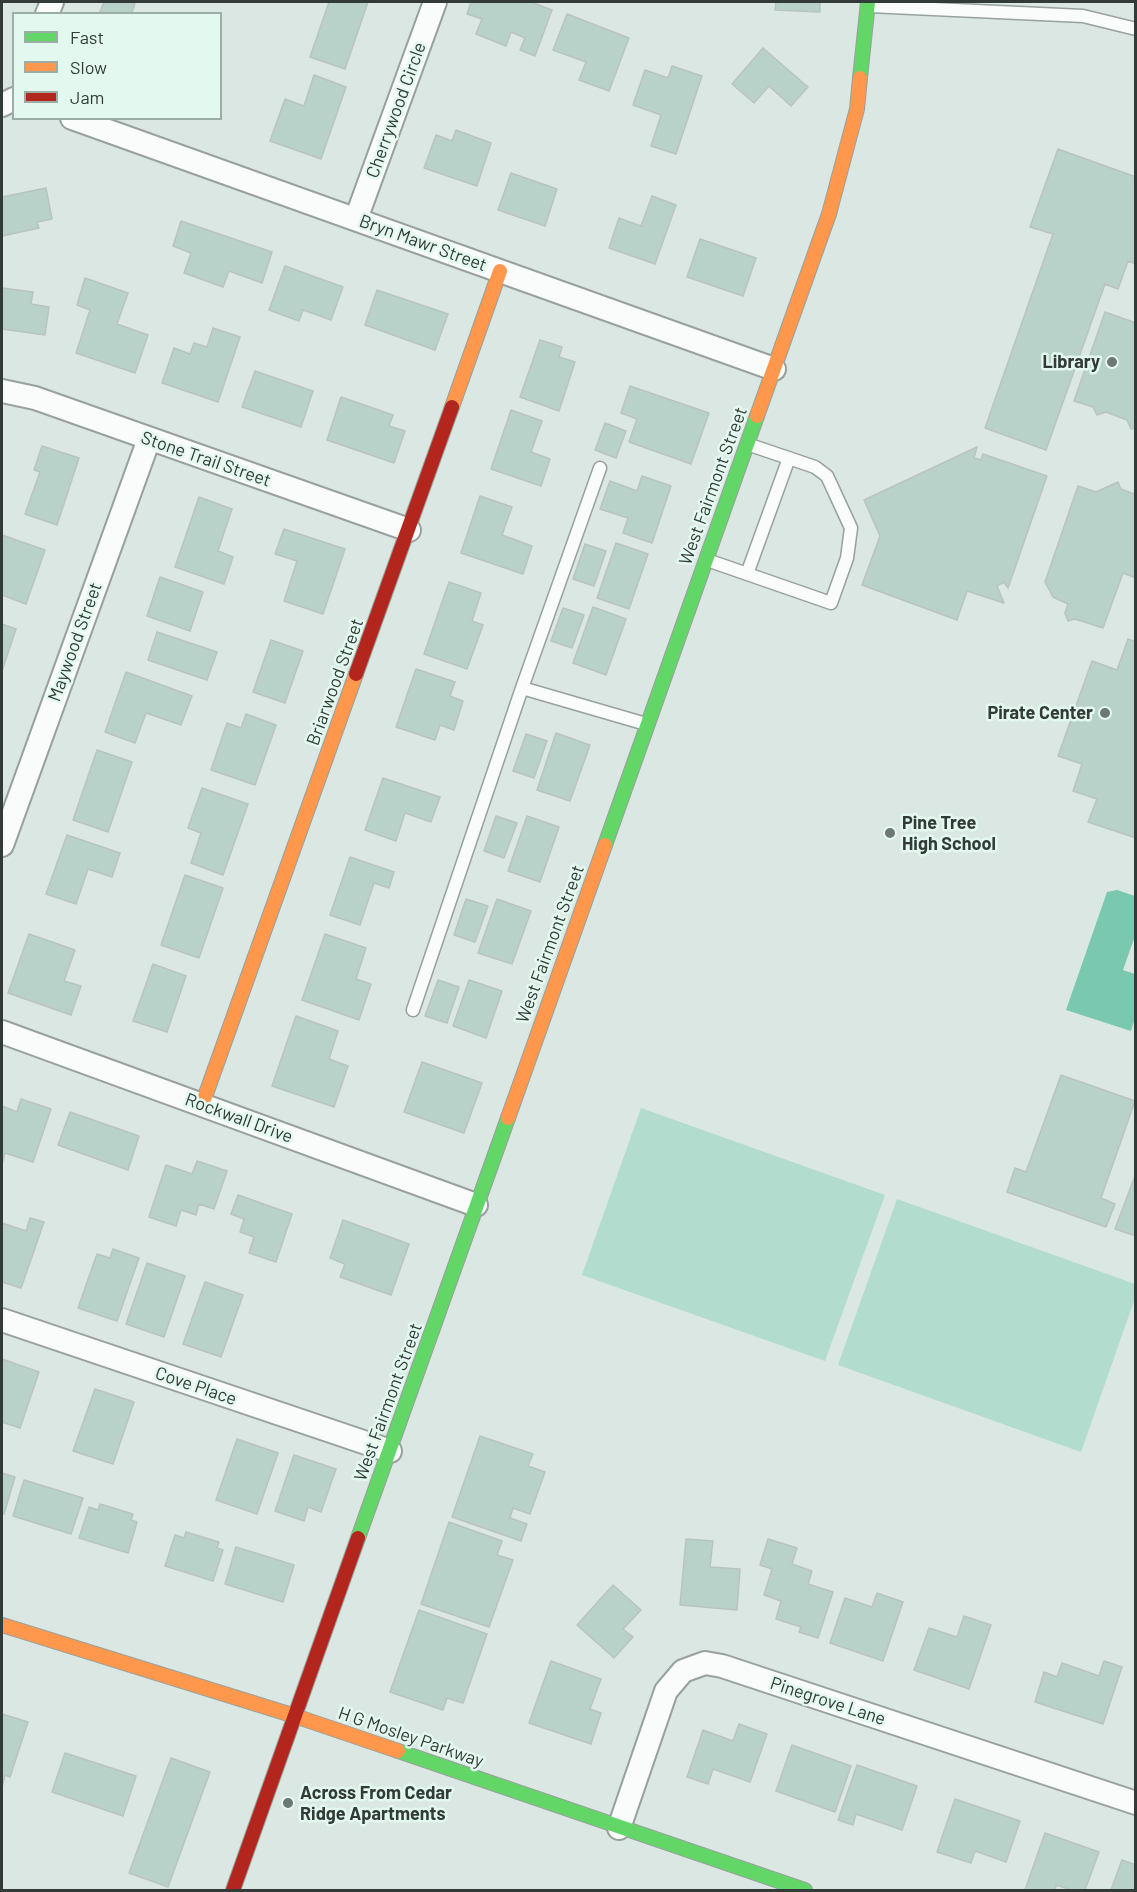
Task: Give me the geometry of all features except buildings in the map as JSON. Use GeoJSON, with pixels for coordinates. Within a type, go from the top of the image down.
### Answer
{"type":"FeatureCollection","features":[{"type":"Feature","properties":{"kind":"street","name":"Cherrywood Circle"},"geometry":{"type":"LineString","coordinates":[[356,219],[435,2]]}},
{"type":"Feature","properties":{"kind":"street","name":"West Fairmont Street"},"geometry":{"type":"LineString","coordinates":[[233,1890],[829,214],[849,144],[860,89],[868,3]]}},
{"type":"Feature","properties":{"kind":"street","name":"Bryn Mawr Street"},"geometry":{"type":"LineString","coordinates":[[78,120],[774,369]]}},
{"type":"Feature","properties":{"kind":"street","name":"Briarwood Street"},"geometry":{"type":"LineString","coordinates":[[202,1105],[410,530],[500,271]]}},
{"type":"Feature","properties":{"kind":"street","name":"Stone Trail Street"},"geometry":{"type":"LineString","coordinates":[[2,391],[36,398],[410,530]]}},
{"type":"Feature","properties":{"kind":"street","name":"Maywood Street"},"geometry":{"type":"LineString","coordinates":[[2,845],[148,439]]}},
{"type":"Feature","properties":{"kind":"street","name":"Rockwall Drive"},"geometry":{"type":"LineString","coordinates":[[2,1032],[476,1205]]}},
{"type":"Feature","properties":{"kind":"street","name":"Cove Place"},"geometry":{"type":"LineString","coordinates":[[2,1320],[390,1451]]}},
{"type":"Feature","properties":{"kind":"street","name":"H G Mosley Parkway"},"geometry":{"type":"LineString","coordinates":[[2,1625],[295,1716],[805,1890]]}},
{"type":"Feature","properties":{"kind":"street","name":"Pinegrove Lane"},"geometry":{"type":"LineString","coordinates":[[619,1828],[666,1691],[683,1671],[705,1663],[722,1666],[1136,1803]]}},
{"type":"Feature","properties":{"kind":"lane"},"geometry":{"type":"LineString","coordinates":[[868,3],[1083,16],[1136,29]]}},
{"type":"Feature","properties":{"kind":"lane"},"geometry":{"type":"LineString","coordinates":[[706,560],[831,603],[850,550],[852,536],[849,519],[827,476],[816,467],[747,444]]}},
{"type":"Feature","properties":{"kind":"lane"},"geometry":{"type":"LineString","coordinates":[[747,574],[789,458]]}},
{"type":"Feature","properties":{"kind":"lane"},"geometry":{"type":"LineString","coordinates":[[413,1010],[522,688],[600,468]]}},
{"type":"Feature","properties":{"kind":"lane"},"geometry":{"type":"LineString","coordinates":[[522,688],[647,724]]}},
{"type":"Feature","properties":{"kind":"shaded area"},"geometry":{"type":"Polygon","coordinates":[[[1117,890],[1135,896],[1135,936],[1123,970],[1135,974],[1135,1018],[1131,1031],[1066,1010],[1107,892],[1117,890]]]}},
{"type":"Feature","properties":{"kind":"shaded area"},"geometry":{"type":"Polygon","coordinates":[[[641,1108],[885,1195],[825,1361],[582,1275],[641,1108]]]}},
{"type":"Feature","properties":{"kind":"shaded area"},"geometry":{"type":"Polygon","coordinates":[[[897,1199],[1135,1284],[1135,1298],[1081,1452],[838,1365],[897,1199]]]}},
{"type":"Feature","properties":{"kind":"traffic: fast"},"geometry":{"type":"LineString","coordinates":[[860,78],[868,2]]}},
{"type":"Feature","properties":{"kind":"traffic: fast"},"geometry":{"type":"LineString","coordinates":[[605,845],[757,416]]}},
{"type":"Feature","properties":{"kind":"traffic: fast"},"geometry":{"type":"LineString","coordinates":[[358,1538],[508,1118]]}},
{"type":"Feature","properties":{"kind":"traffic: fast"},"geometry":{"type":"LineString","coordinates":[[398,1751],[805,1890]]}},
{"type":"Feature","properties":{"kind":"traffic: slow"},"geometry":{"type":"LineString","coordinates":[[757,416],[829,214],[857,109],[860,78]]}},
{"type":"Feature","properties":{"kind":"traffic: slow"},"geometry":{"type":"LineString","coordinates":[[452,407],[500,271]]}},
{"type":"Feature","properties":{"kind":"traffic: slow"},"geometry":{"type":"LineString","coordinates":[[202,1105],[356,674]]}},
{"type":"Feature","properties":{"kind":"traffic: slow"},"geometry":{"type":"LineString","coordinates":[[508,1118],[605,845]]}},
{"type":"Feature","properties":{"kind":"traffic: slow"},"geometry":{"type":"LineString","coordinates":[[2,1625],[295,1716],[398,1751]]}},
{"type":"Feature","properties":{"kind":"traffic: jam"},"geometry":{"type":"LineString","coordinates":[[356,674],[452,407]]}},
{"type":"Feature","properties":{"kind":"traffic: jam"},"geometry":{"type":"LineString","coordinates":[[233,1890],[358,1538]]}},
{"type":"Feature","properties":{"kind":"place","name":"Library"},"geometry":{"type":"Point","coordinates":[1112,362]}},
{"type":"Feature","properties":{"kind":"place","name":"Pirate Center"},"geometry":{"type":"Point","coordinates":[1105,713]}},
{"type":"Feature","properties":{"kind":"place","name":"Pine Tree High School"},"geometry":{"type":"Point","coordinates":[890,833]}},
{"type":"Feature","properties":{"kind":"place","name":"Across From Cedar Ridge Apartments"},"geometry":{"type":"Point","coordinates":[288,1803]}}]}
